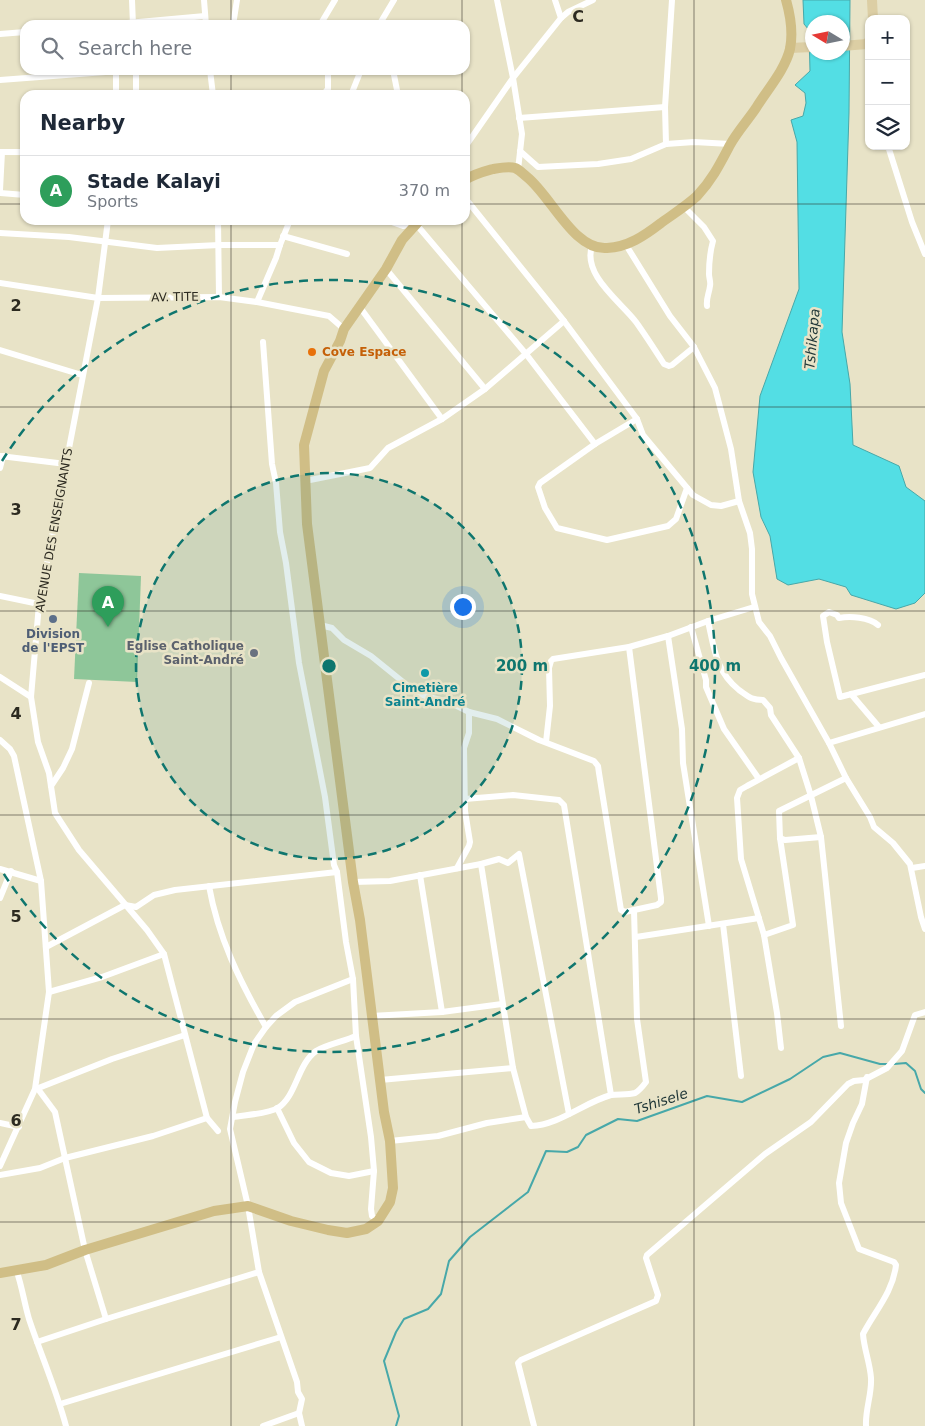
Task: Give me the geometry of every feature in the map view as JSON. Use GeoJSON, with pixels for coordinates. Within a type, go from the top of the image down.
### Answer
{"type":"FeatureCollection","features":[{"type":"Feature","properties":{"kind":"highway"},"geometry":{"type":"LineString","coordinates":[[470,176],[474,173],[498,168],[515,168],[545,195],[577,236],[592,246],[602,249],[626,245],[640,239],[696,197],[711,179],[723,162],[730,144],[795,48],[786,0]]}},
{"type":"Feature","properties":{"kind":"highway"},"geometry":{"type":"LineString","coordinates":[[0,1273],[46,1265],[85,1250],[214,1211],[248,1206],[291,1221],[328,1230],[347,1232],[366,1229],[378,1221],[390,1202],[394,1188],[390,1141],[371,1016],[360,920],[353,882],[320,625],[308,524],[304,445],[324,371],[340,341],[344,329],[386,269],[402,240],[415,225]]}},
{"type":"Feature","properties":{"kind":"main road"},"geometry":{"type":"LineString","coordinates":[[872,0],[873,15]]}},
{"type":"Feature","properties":{"kind":"main road"},"geometry":{"type":"LineString","coordinates":[[850,46],[865,46]]}},
{"type":"Feature","properties":{"kind":"main road"},"geometry":{"type":"LineString","coordinates":[[795,48],[805,47]]}},
{"type":"Feature","properties":{"kind":"street"},"geometry":{"type":"LineString","coordinates":[[132,0],[133,20]]}},
{"type":"Feature","properties":{"kind":"street"},"geometry":{"type":"LineString","coordinates":[[204,0],[206,20]]}},
{"type":"Feature","properties":{"kind":"street"},"geometry":{"type":"LineString","coordinates":[[235,20],[237,0]]}},
{"type":"Feature","properties":{"kind":"street"},"geometry":{"type":"LineString","coordinates":[[323,20],[334,0]]}},
{"type":"Feature","properties":{"kind":"street"},"geometry":{"type":"LineString","coordinates":[[382,20],[394,0]]}},
{"type":"Feature","properties":{"kind":"street"},"geometry":{"type":"LineString","coordinates":[[497,0],[514,78],[522,139],[518,170]]}},
{"type":"Feature","properties":{"kind":"street"},"geometry":{"type":"LineString","coordinates":[[555,0],[561,18]]}},
{"type":"Feature","properties":{"kind":"street"},"geometry":{"type":"LineString","coordinates":[[470,139],[514,78],[561,18],[568,12],[593,0]]}},
{"type":"Feature","properties":{"kind":"street"},"geometry":{"type":"LineString","coordinates":[[666,144],[665,107],[672,0]]}},
{"type":"Feature","properties":{"kind":"street"},"geometry":{"type":"LineString","coordinates":[[170,20],[206,16]]}},
{"type":"Feature","properties":{"kind":"street"},"geometry":{"type":"LineString","coordinates":[[0,34],[20,32]]}},
{"type":"Feature","properties":{"kind":"street"},"geometry":{"type":"LineString","coordinates":[[0,80],[64,75]]}},
{"type":"Feature","properties":{"kind":"street"},"geometry":{"type":"LineString","coordinates":[[116,75],[116,90]]}},
{"type":"Feature","properties":{"kind":"street"},"geometry":{"type":"LineString","coordinates":[[136,75],[136,90]]}},
{"type":"Feature","properties":{"kind":"street"},"geometry":{"type":"LineString","coordinates":[[211,75],[212,90]]}},
{"type":"Feature","properties":{"kind":"street"},"geometry":{"type":"LineString","coordinates":[[327,90],[328,75]]}},
{"type":"Feature","properties":{"kind":"street"},"geometry":{"type":"LineString","coordinates":[[353,90],[359,75]]}},
{"type":"Feature","properties":{"kind":"street"},"geometry":{"type":"LineString","coordinates":[[394,75],[397,90]]}},
{"type":"Feature","properties":{"kind":"street"},"geometry":{"type":"LineString","coordinates":[[519,118],[665,107]]}},
{"type":"Feature","properties":{"kind":"street"},"geometry":{"type":"LineString","coordinates":[[520,151],[538,167],[551,167],[598,164],[632,159],[666,144],[694,142],[730,144]]}},
{"type":"Feature","properties":{"kind":"street"},"geometry":{"type":"LineString","coordinates":[[889,150],[912,222],[925,254]]}},
{"type":"Feature","properties":{"kind":"street"},"geometry":{"type":"LineString","coordinates":[[20,152],[1,152],[0,192],[20,194]]}},
{"type":"Feature","properties":{"kind":"street"},"geometry":{"type":"LineString","coordinates":[[470,204],[564,321],[637,419],[643,435],[693,495],[711,504],[722,506],[739,501]]}},
{"type":"Feature","properties":{"kind":"street"},"geometry":{"type":"LineString","coordinates":[[683,206],[704,227],[712,241],[709,261],[710,285],[706,299],[707,306]]}},
{"type":"Feature","properties":{"kind":"street","name":"AVENUE DES ENSEIGNANTS"},"geometry":{"type":"LineString","coordinates":[[107,225],[97,299],[39,604],[31,697],[38,742],[48,773],[55,813],[80,850],[147,930],[164,954],[207,1118],[218,1131]]}},
{"type":"Feature","properties":{"kind":"street"},"geometry":{"type":"LineString","coordinates":[[218,225],[219,297]]}},
{"type":"Feature","properties":{"kind":"street"},"geometry":{"type":"LineString","coordinates":[[257,302],[288,225]]}},
{"type":"Feature","properties":{"kind":"street"},"geometry":{"type":"LineString","coordinates":[[420,225],[526,354],[595,444]]}},
{"type":"Feature","properties":{"kind":"street"},"geometry":{"type":"LineString","coordinates":[[0,233],[69,237],[157,248],[219,245],[280,246]]}},
{"type":"Feature","properties":{"kind":"street"},"geometry":{"type":"LineString","coordinates":[[284,236],[347,254]]}},
{"type":"Feature","properties":{"kind":"street"},"geometry":{"type":"LineString","coordinates":[[626,245],[670,316],[694,347],[715,388],[731,449],[739,501],[750,533],[752,549],[750,580],[754,607],[759,622],[770,636],[780,658],[874,826],[904,855],[912,868],[920,917],[925,929]]}},
{"type":"Feature","properties":{"kind":"street"},"geometry":{"type":"LineString","coordinates":[[592,246],[589,255],[593,268],[605,287],[635,321],[664,364],[672,365],[694,347]]}},
{"type":"Feature","properties":{"kind":"street"},"geometry":{"type":"LineString","coordinates":[[386,269],[485,389]]}},
{"type":"Feature","properties":{"kind":"street","name":"AV. TITE"},"geometry":{"type":"LineString","coordinates":[[0,283],[97,299],[219,297],[257,302],[329,316],[344,329]]}},
{"type":"Feature","properties":{"kind":"street"},"geometry":{"type":"LineString","coordinates":[[359,306],[442,419]]}},
{"type":"Feature","properties":{"kind":"street"},"geometry":{"type":"LineString","coordinates":[[305,481],[370,468],[388,448],[442,419],[485,389],[564,321]]}},
{"type":"Feature","properties":{"kind":"street"},"geometry":{"type":"LineString","coordinates":[[263,342],[272,464],[276,483],[280,532],[299,663],[337,872],[353,979],[356,1036],[371,1137],[374,1171],[371,1209],[372,1216],[378,1221]]}},
{"type":"Feature","properties":{"kind":"street"},"geometry":{"type":"LineString","coordinates":[[0,350],[82,375]]}},
{"type":"Feature","properties":{"kind":"street"},"geometry":{"type":"LineString","coordinates":[[637,419],[595,444],[540,483],[538,487],[545,508],[557,528],[607,540],[668,526],[676,519],[687,488]]}},
{"type":"Feature","properties":{"kind":"street"},"geometry":{"type":"LineString","coordinates":[[0,468],[1,456],[66,464]]}},
{"type":"Feature","properties":{"kind":"street"},"geometry":{"type":"LineString","coordinates":[[0,596],[39,604]]}},
{"type":"Feature","properties":{"kind":"street"},"geometry":{"type":"LineString","coordinates":[[546,742],[550,706],[549,668],[553,659],[629,647],[754,607]]}},
{"type":"Feature","properties":{"kind":"street"},"geometry":{"type":"LineString","coordinates":[[878,625],[873,620],[848,617],[839,618],[837,615],[829,612],[823,616],[840,697],[925,675]]}},
{"type":"Feature","properties":{"kind":"street"},"geometry":{"type":"LineString","coordinates":[[708,621],[718,664],[724,675],[729,682],[752,700],[763,700],[770,708],[771,715],[798,758],[811,796],[821,837],[842,1026]]}},
{"type":"Feature","properties":{"kind":"street"},"geometry":{"type":"LineString","coordinates":[[320,625],[332,628],[344,640],[371,656],[418,694],[451,703],[469,712],[497,719],[546,742],[594,761],[598,766],[621,910],[625,912],[657,905],[661,902],[629,647]]}},
{"type":"Feature","properties":{"kind":"street"},"geometry":{"type":"LineString","coordinates":[[691,627],[706,688],[724,730],[760,779]]}},
{"type":"Feature","properties":{"kind":"street"},"geometry":{"type":"LineString","coordinates":[[668,636],[682,729],[684,763],[709,926]]}},
{"type":"Feature","properties":{"kind":"street"},"geometry":{"type":"LineString","coordinates":[[0,677],[31,697]]}},
{"type":"Feature","properties":{"kind":"street"},"geometry":{"type":"LineString","coordinates":[[51,786],[63,768],[72,749],[89,683]]}},
{"type":"Feature","properties":{"kind":"street"},"geometry":{"type":"LineString","coordinates":[[851,694],[879,727]]}},
{"type":"Feature","properties":{"kind":"street"},"geometry":{"type":"LineString","coordinates":[[457,868],[470,842],[465,811],[464,748],[469,733],[469,712]]}},
{"type":"Feature","properties":{"kind":"street"},"geometry":{"type":"LineString","coordinates":[[829,743],[925,714]]}},
{"type":"Feature","properties":{"kind":"street"},"geometry":{"type":"LineString","coordinates":[[0,740],[10,749],[14,756],[41,881],[49,992],[37,1089],[0,1166]]}},
{"type":"Feature","properties":{"kind":"street"},"geometry":{"type":"LineString","coordinates":[[781,1048],[778,1013],[764,936],[741,859],[737,798],[740,790],[798,758]]}},
{"type":"Feature","properties":{"kind":"street"},"geometry":{"type":"LineString","coordinates":[[764,936],[793,925],[780,838],[779,811],[846,778]]}},
{"type":"Feature","properties":{"kind":"street"},"geometry":{"type":"LineString","coordinates":[[465,799],[513,795],[560,800],[564,805],[611,1096]]}},
{"type":"Feature","properties":{"kind":"street"},"geometry":{"type":"LineString","coordinates":[[780,838],[785,840],[821,837]]}},
{"type":"Feature","properties":{"kind":"street"},"geometry":{"type":"LineString","coordinates":[[353,882],[384,882],[499,859],[508,863],[519,854],[569,1114]]}},
{"type":"Feature","properties":{"kind":"street"},"geometry":{"type":"LineString","coordinates":[[481,864],[513,1068],[526,1117],[531,1126],[569,1114],[611,1096],[634,1093],[646,1082],[637,1019],[634,910]]}},
{"type":"Feature","properties":{"kind":"street"},"geometry":{"type":"LineString","coordinates":[[912,868],[925,866]]}},
{"type":"Feature","properties":{"kind":"street"},"geometry":{"type":"LineString","coordinates":[[0,869],[41,881]]}},
{"type":"Feature","properties":{"kind":"street"},"geometry":{"type":"LineString","coordinates":[[0,898],[11,871]]}},
{"type":"Feature","properties":{"kind":"street"},"geometry":{"type":"LineString","coordinates":[[46,946],[126,905],[136,907],[154,894],[337,872]]}},
{"type":"Feature","properties":{"kind":"street"},"geometry":{"type":"LineString","coordinates":[[420,875],[442,1012]]}},
{"type":"Feature","properties":{"kind":"street"},"geometry":{"type":"LineString","coordinates":[[208,886],[214,912],[232,962],[248,996],[266,1027]]}},
{"type":"Feature","properties":{"kind":"street"},"geometry":{"type":"LineString","coordinates":[[636,937],[759,918]]}},
{"type":"Feature","properties":{"kind":"street"},"geometry":{"type":"LineString","coordinates":[[723,924],[741,1076]]}},
{"type":"Feature","properties":{"kind":"street"},"geometry":{"type":"LineString","coordinates":[[49,992],[102,978],[164,954]]}},
{"type":"Feature","properties":{"kind":"street"},"geometry":{"type":"LineString","coordinates":[[302,1426],[299,1413],[302,1400],[259,1272],[248,1206],[230,1129],[243,1072],[254,1044],[266,1027],[276,1016],[295,1002],[353,979]]}},
{"type":"Feature","properties":{"kind":"street"},"geometry":{"type":"LineString","coordinates":[[371,1016],[442,1012],[502,1004]]}},
{"type":"Feature","properties":{"kind":"street"},"geometry":{"type":"LineString","coordinates":[[534,1426],[518,1366],[521,1360],[656,1301],[658,1295],[646,1258],[647,1255],[765,1154],[811,1122],[848,1084],[864,1080],[887,1068],[902,1051],[915,1014],[925,1012]]}},
{"type":"Feature","properties":{"kind":"street"},"geometry":{"type":"LineString","coordinates":[[37,1089],[112,1059],[185,1035]]}},
{"type":"Feature","properties":{"kind":"street"},"geometry":{"type":"LineString","coordinates":[[233,1117],[278,1108],[287,1097],[307,1060],[317,1051],[356,1036]]}},
{"type":"Feature","properties":{"kind":"street"},"geometry":{"type":"LineString","coordinates":[[380,1080],[513,1068]]}},
{"type":"Feature","properties":{"kind":"street"},"geometry":{"type":"LineString","coordinates":[[866,1426],[865,1416],[871,1377],[863,1334],[884,1301],[892,1282],[896,1265],[894,1262],[858,1249],[841,1202],[840,1169],[853,1123],[862,1104],[867,1077]]}},
{"type":"Feature","properties":{"kind":"street"},"geometry":{"type":"LineString","coordinates":[[37,1089],[54,1112],[85,1250],[106,1319]]}},
{"type":"Feature","properties":{"kind":"street"},"geometry":{"type":"LineString","coordinates":[[278,1108],[294,1144],[309,1162],[330,1173],[349,1176],[374,1171]]}},
{"type":"Feature","properties":{"kind":"street"},"geometry":{"type":"LineString","coordinates":[[390,1141],[438,1136],[487,1123],[526,1117]]}},
{"type":"Feature","properties":{"kind":"street"},"geometry":{"type":"LineString","coordinates":[[0,1175],[40,1168],[65,1158],[153,1136],[207,1118]]}},
{"type":"Feature","properties":{"kind":"street"},"geometry":{"type":"LineString","coordinates":[[0,1123],[19,1127]]}},
{"type":"Feature","properties":{"kind":"street"},"geometry":{"type":"LineString","coordinates":[[16,1269],[24,1296],[25,1307],[66,1426]]}},
{"type":"Feature","properties":{"kind":"street"},"geometry":{"type":"LineString","coordinates":[[37,1342],[259,1272]]}},
{"type":"Feature","properties":{"kind":"street"},"geometry":{"type":"LineString","coordinates":[[60,1404],[281,1337]]}},
{"type":"Feature","properties":{"kind":"street"},"geometry":{"type":"LineString","coordinates":[[263,1426],[299,1413]]}},
{"type":"Feature","properties":{"kind":"green space"},"geometry":{"type":"Polygon","coordinates":[[[79,573],[141,576],[137,682],[74,679],[79,573]]]}},
{"type":"Feature","properties":{"kind":"water"},"geometry":{"type":"Polygon","coordinates":[[[803,0],[850,0],[850,15],[805,15],[805,25],[803,0]]]}},
{"type":"Feature","properties":{"kind":"water","name":"Tshikapa"},"geometry":{"type":"Polygon","coordinates":[[[810,60],[849,60],[842,332],[850,384],[853,445],[899,466],[906,487],[925,501],[925,593],[915,603],[896,609],[851,595],[846,587],[819,579],[788,585],[777,579],[770,536],[761,517],[753,472],[760,396],[799,289],[797,142],[791,120],[803,116],[806,103],[805,93],[795,85],[810,71],[810,60]]]}},
{"type":"Feature","properties":{"kind":"waterway","name":"Tshisele"},"geometry":{"type":"LineString","coordinates":[[396,1426],[399,1416],[384,1361],[396,1332],[404,1319],[428,1309],[441,1294],[449,1261],[470,1237],[528,1192],[546,1151],[567,1152],[578,1147],[586,1135],[618,1119],[637,1121],[707,1096],[742,1102],[790,1079],[823,1057],[840,1053],[880,1064],[889,1064]]}},
{"type":"Feature","properties":{"kind":"waterway","name":"Tshisele"},"geometry":{"type":"LineString","coordinates":[[894,1064],[906,1063],[915,1071],[921,1089],[925,1093]]}},
{"type":"Feature","properties":{"kind":"place","name":"Cove Espace"},"geometry":{"type":"Point","coordinates":[312,352]}},
{"type":"Feature","properties":{"kind":"place","name":"Division de l'EPST"},"geometry":{"type":"Point","coordinates":[53,619]}},
{"type":"Feature","properties":{"kind":"place","name":"Stade Kalayi"},"geometry":{"type":"Point","coordinates":[108,627]}},
{"type":"Feature","properties":{"kind":"place","name":"Eglise Catholique Saint-André"},"geometry":{"type":"Point","coordinates":[254,653]}},
{"type":"Feature","properties":{"kind":"place","name":"Cimetière Saint-André"},"geometry":{"type":"Point","coordinates":[425,673]}}]}
